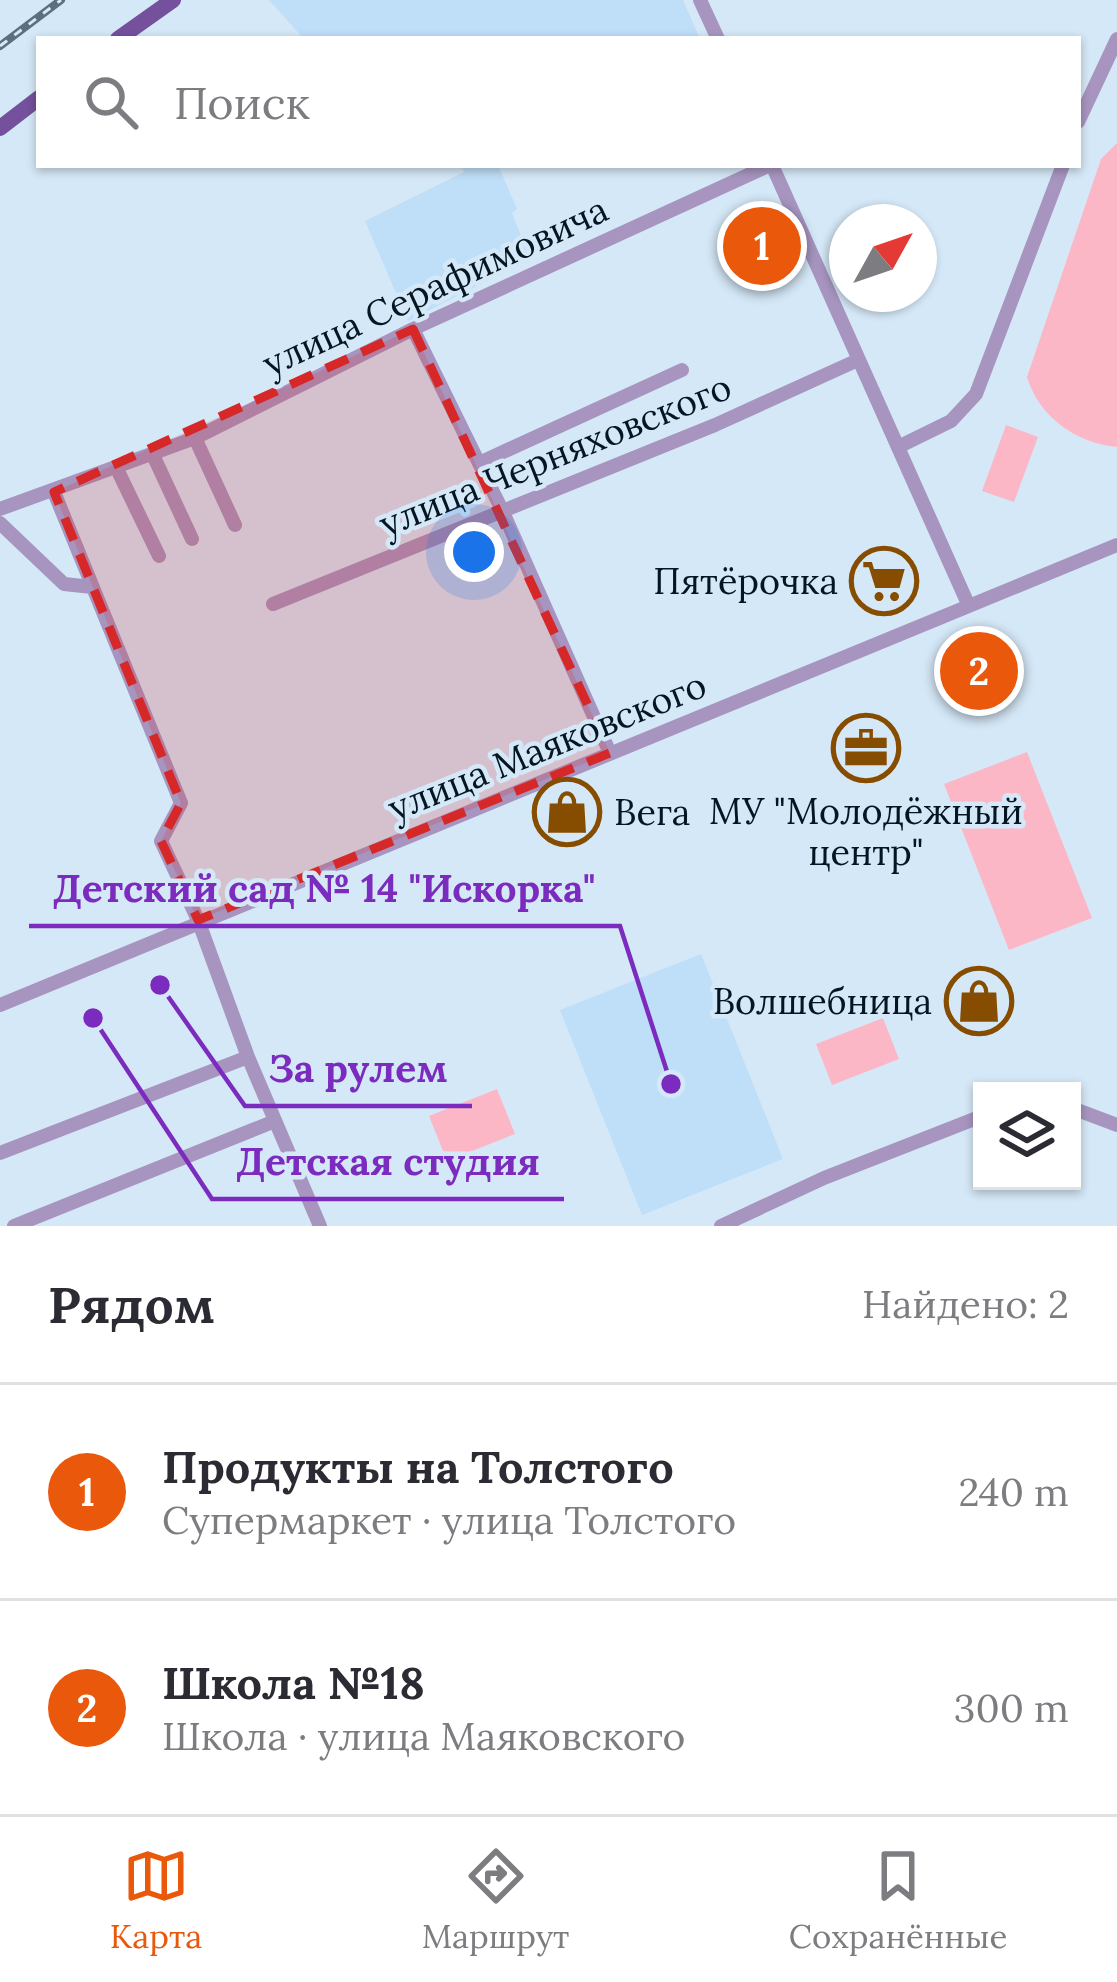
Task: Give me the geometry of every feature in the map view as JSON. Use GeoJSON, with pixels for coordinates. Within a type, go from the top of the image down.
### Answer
{"type":"FeatureCollection","features":[{"type":"Feature","properties":{"kind":"main road"},"geometry":{"type":"LineString","coordinates":[[122,36],[173,0]]}},
{"type":"Feature","properties":{"kind":"main road"},"geometry":{"type":"LineString","coordinates":[[0,128],[36,100]]}},
{"type":"Feature","properties":{"kind":"street"},"geometry":{"type":"LineString","coordinates":[[700,0],[717,36]]}},
{"type":"Feature","properties":{"kind":"street"},"geometry":{"type":"LineString","coordinates":[[1081,116],[1117,39]]}},
{"type":"Feature","properties":{"kind":"street","name":"улица Серафимовича"},"geometry":{"type":"LineString","coordinates":[[0,509],[195,438],[412,328],[764,168]]}},
{"type":"Feature","properties":{"kind":"street"},"geometry":{"type":"LineString","coordinates":[[772,168],[968,604]]}},
{"type":"Feature","properties":{"kind":"street"},"geometry":{"type":"LineString","coordinates":[[898,447],[951,421],[976,394],[1062,168]]}},
{"type":"Feature","properties":{"kind":"street"},"geometry":{"type":"LineString","coordinates":[[412,328],[502,512],[610,753]]}},
{"type":"Feature","properties":{"kind":"street","name":"улица Черняховского"},"geometry":{"type":"LineString","coordinates":[[273,604],[858,360]]}},
{"type":"Feature","properties":{"kind":"street"},"geometry":{"type":"LineString","coordinates":[[479,464],[682,370]]}},
{"type":"Feature","properties":{"kind":"street"},"geometry":{"type":"LineString","coordinates":[[195,438],[235,525]]}},
{"type":"Feature","properties":{"kind":"street"},"geometry":{"type":"LineString","coordinates":[[153,455],[192,539]]}},
{"type":"Feature","properties":{"kind":"street"},"geometry":{"type":"LineString","coordinates":[[117,470],[159,556]]}},
{"type":"Feature","properties":{"kind":"street"},"geometry":{"type":"LineString","coordinates":[[54,492],[181,803],[161,841],[198,920],[248,1057],[320,1226]]}},
{"type":"Feature","properties":{"kind":"street"},"geometry":{"type":"LineString","coordinates":[[0,524],[64,584],[92,587]]}},
{"type":"Feature","properties":{"kind":"street","name":"улица Маяковского"},"geometry":{"type":"LineString","coordinates":[[0,1005],[1117,545]]}},
{"type":"Feature","properties":{"kind":"street"},"geometry":{"type":"LineString","coordinates":[[0,1153],[248,1057]]}},
{"type":"Feature","properties":{"kind":"street"},"geometry":{"type":"LineString","coordinates":[[1081,1111],[1117,1125]]}},
{"type":"Feature","properties":{"kind":"street"},"geometry":{"type":"LineString","coordinates":[[721,1226],[824,1178],[973,1120]]}},
{"type":"Feature","properties":{"kind":"street"},"geometry":{"type":"LineString","coordinates":[[14,1226],[275,1121]]}},
{"type":"Feature","properties":{"kind":"highlighted area"},"geometry":{"type":"Polygon","coordinates":[[[413,329],[610,753],[198,920],[161,841],[181,803],[54,492],[413,329]]]}},
{"type":"Feature","properties":{"kind":"shaded area"},"geometry":{"type":"Polygon","coordinates":[[[269,0],[683,0],[699,36],[301,36],[269,0]]]}},
{"type":"Feature","properties":{"kind":"shaded area"},"geometry":{"type":"Polygon","coordinates":[[[1117,143],[1117,447],[1087,440],[1061,426],[1040,404],[1027,377],[1101,159],[1117,143]]]}},
{"type":"Feature","properties":{"kind":"shaded area"},"geometry":{"type":"Polygon","coordinates":[[[462,168],[499,168],[517,209],[512,213],[530,259],[408,321],[365,221],[464,172],[462,168]]]}},
{"type":"Feature","properties":{"kind":"shaded area"},"geometry":{"type":"Polygon","coordinates":[[[1006,425],[1038,437],[1014,502],[982,491],[1006,425]]]}},
{"type":"Feature","properties":{"kind":"shaded area"},"geometry":{"type":"Polygon","coordinates":[[[1027,752],[1092,918],[1009,950],[944,784],[1027,752]]]}},
{"type":"Feature","properties":{"kind":"shaded area"},"geometry":{"type":"Polygon","coordinates":[[[701,954],[783,1159],[642,1215],[560,1010],[701,954]]]}},
{"type":"Feature","properties":{"kind":"shaded area"},"geometry":{"type":"Polygon","coordinates":[[[883,1018],[899,1059],[832,1085],[816,1044],[883,1018]]]}},
{"type":"Feature","properties":{"kind":"shaded area"},"geometry":{"type":"Polygon","coordinates":[[[497,1089],[515,1134],[447,1161],[429,1116],[497,1089]]]}},
{"type":"Feature","properties":{"kind":"railway"},"geometry":{"type":"LineString","coordinates":[[0,46],[61,0]]}},
{"type":"Feature","properties":{"kind":"place","name":"Продукты на Толстого"},"geometry":{"type":"Point","coordinates":[762,246]}},
{"type":"Feature","properties":{"kind":"place","name":"Пятёрочка"},"geometry":{"type":"Point","coordinates":[884,581]}},
{"type":"Feature","properties":{"kind":"place","name":"Школа №18"},"geometry":{"type":"Point","coordinates":[979,671]}},
{"type":"Feature","properties":{"kind":"place","name":"МУ \"Молодёжный центр\""},"geometry":{"type":"Point","coordinates":[866,748]}},
{"type":"Feature","properties":{"kind":"place","name":"Вега"},"geometry":{"type":"Point","coordinates":[567,812]}},
{"type":"Feature","properties":{"kind":"place","name":"За рулем"},"geometry":{"type":"Point","coordinates":[160,985]}},
{"type":"Feature","properties":{"kind":"place","name":"Волшебница"},"geometry":{"type":"Point","coordinates":[979,1001]}},
{"type":"Feature","properties":{"kind":"place","name":"Детская студия"},"geometry":{"type":"Point","coordinates":[93,1018]}},
{"type":"Feature","properties":{"kind":"place","name":"Детский сад № 14 \"Искорка\""},"geometry":{"type":"Point","coordinates":[671,1084]}}]}
